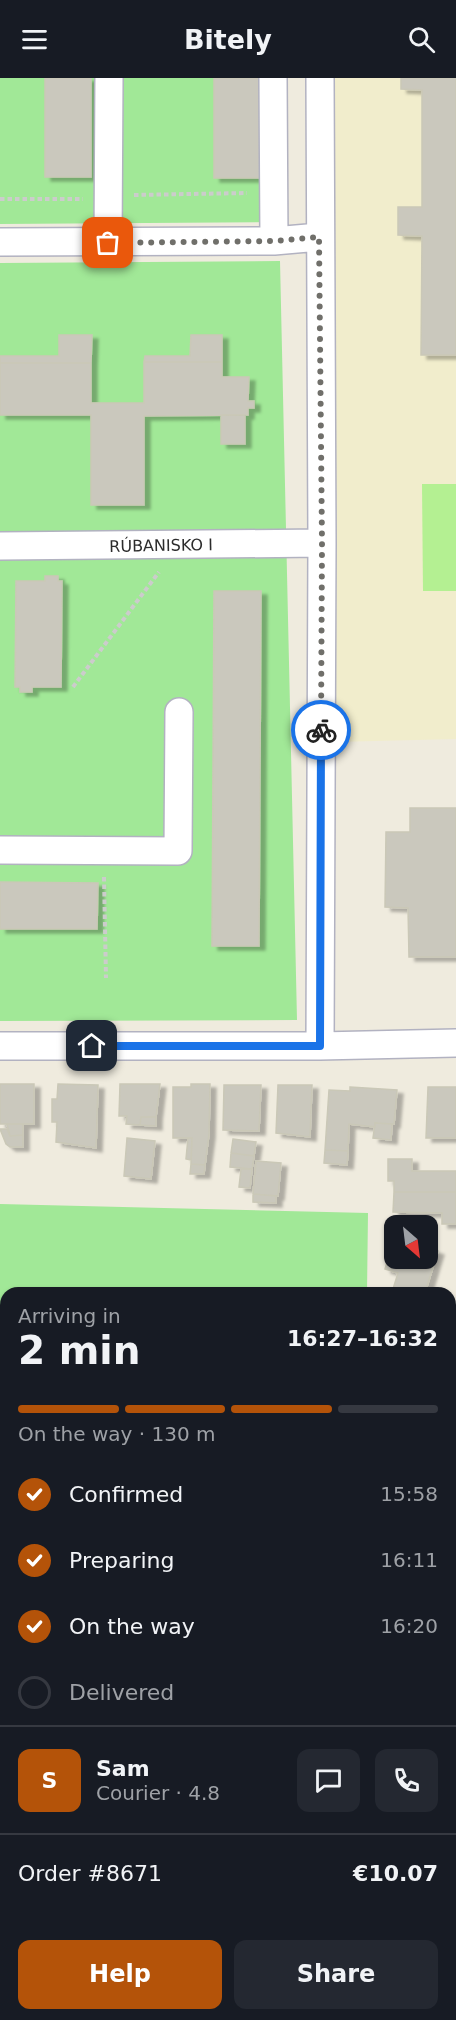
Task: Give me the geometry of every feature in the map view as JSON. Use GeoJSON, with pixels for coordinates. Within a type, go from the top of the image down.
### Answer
{"type":"FeatureCollection","features":[{"type":"Feature","properties":{"kind":"street"},"geometry":{"type":"LineString","coordinates":[[108,243],[109,78]]}},
{"type":"Feature","properties":{"kind":"street"},"geometry":{"type":"LineString","coordinates":[[273,78],[274,241]]}},
{"type":"Feature","properties":{"kind":"street"},"geometry":{"type":"LineString","coordinates":[[320,78],[322,543],[320,1046]]}},
{"type":"Feature","properties":{"kind":"street"},"geometry":{"type":"LineString","coordinates":[[0,242],[274,241],[319,237]]}},
{"type":"Feature","properties":{"kind":"street","name":"RÚBANISKO I"},"geometry":{"type":"LineString","coordinates":[[0,546],[322,543]]}},
{"type":"Feature","properties":{"kind":"street"},"geometry":{"type":"LineString","coordinates":[[0,850],[178,850],[179,712]]}},
{"type":"Feature","properties":{"kind":"street"},"geometry":{"type":"LineString","coordinates":[[0,1046],[320,1046],[456,1043]]}},
{"type":"Feature","properties":{"kind":"path"},"geometry":{"type":"LineString","coordinates":[[0,199],[274,193]]}},
{"type":"Feature","properties":{"kind":"path"},"geometry":{"type":"LineString","coordinates":[[73,687],[179,545]]}},
{"type":"Feature","properties":{"kind":"path"},"geometry":{"type":"LineString","coordinates":[[104,850],[106,978]]}},
{"type":"Feature","properties":{"kind":"shaded area"},"geometry":{"type":"Polygon","coordinates":[[[314,78],[456,78],[456,739],[335,742],[314,78]]]}},
{"type":"Feature","properties":{"kind":"green space"},"geometry":{"type":"Polygon","coordinates":[[[0,78],[278,78],[280,222],[0,224],[0,78]]]}},
{"type":"Feature","properties":{"kind":"green space"},"geometry":{"type":"Polygon","coordinates":[[[280,261],[297,1020],[0,1021],[0,263],[280,261]]]}},
{"type":"Feature","properties":{"kind":"green space"},"geometry":{"type":"Polygon","coordinates":[[[422,484],[456,484],[456,591],[423,591],[422,484]]]}},
{"type":"Feature","properties":{"kind":"green space"},"geometry":{"type":"Polygon","coordinates":[[[0,1204],[368,1213],[367,1287],[0,1287],[0,1204]]]}},
{"type":"Feature","properties":{"kind":"building"},"geometry":{"type":"Polygon","coordinates":[[[45,78],[91,78],[91,177],[45,177],[45,78]]]}},
{"type":"Feature","properties":{"kind":"building"},"geometry":{"type":"Polygon","coordinates":[[[214,78],[260,78],[260,178],[214,178],[214,78]]]}},
{"type":"Feature","properties":{"kind":"building"},"geometry":{"type":"Polygon","coordinates":[[[401,78],[456,78],[456,355],[421,355],[422,236],[398,235],[398,207],[422,207],[422,90],[401,89],[401,78]]]}},
{"type":"Feature","properties":{"kind":"building"},"geometry":{"type":"Polygon","coordinates":[[[59,335],[92,335],[91,363],[0,363],[0,356],[59,356],[59,335]]]}},
{"type":"Feature","properties":{"kind":"building"},"geometry":{"type":"Polygon","coordinates":[[[191,335],[222,335],[222,362],[144,362],[145,356],[190,356],[191,335]]]}},
{"type":"Feature","properties":{"kind":"building"},"geometry":{"type":"Polygon","coordinates":[[[144,362],[222,362],[222,377],[249,377],[248,401],[254,401],[254,408],[248,408],[248,415],[144,416],[144,505],[91,505],[91,415],[0,415],[0,363],[91,363],[91,403],[144,403],[144,362]]]}},
{"type":"Feature","properties":{"kind":"building"},"geometry":{"type":"Polygon","coordinates":[[[221,415],[245,415],[245,444],[221,444],[221,415]]]}},
{"type":"Feature","properties":{"kind":"building"},"geometry":{"type":"Polygon","coordinates":[[[45,576],[58,576],[58,581],[62,581],[61,687],[32,687],[32,692],[20,692],[20,687],[15,687],[16,581],[45,581],[45,576]]]}},
{"type":"Feature","properties":{"kind":"building"},"geometry":{"type":"Polygon","coordinates":[[[214,591],[261,591],[259,946],[212,946],[214,591]]]}},
{"type":"Feature","properties":{"kind":"building"},"geometry":{"type":"Polygon","coordinates":[[[410,808],[456,808],[456,957],[409,957],[408,908],[385,907],[386,832],[410,832],[410,808]]]}},
{"type":"Feature","properties":{"kind":"building"},"geometry":{"type":"Polygon","coordinates":[[[0,882],[98,883],[97,929],[0,929],[0,882]]]}},
{"type":"Feature","properties":{"kind":"building"},"geometry":{"type":"Polygon","coordinates":[[[0,1084],[34,1084],[34,1124],[0,1124],[0,1084]]]}},
{"type":"Feature","properties":{"kind":"building"},"geometry":{"type":"Polygon","coordinates":[[[58,1084],[98,1085],[96,1148],[56,1142],[57,1122],[52,1122],[52,1099],[57,1099],[58,1084]]]}},
{"type":"Feature","properties":{"kind":"building"},"geometry":{"type":"Polygon","coordinates":[[[120,1084],[160,1084],[156,1117],[141,1117],[140,1125],[126,1124],[127,1116],[119,1116],[120,1084]]]}},
{"type":"Feature","properties":{"kind":"building"},"geometry":{"type":"Polygon","coordinates":[[[191,1084],[210,1084],[209,1134],[205,1165],[191,1164],[192,1138],[173,1138],[173,1087],[191,1087],[191,1084]]]}},
{"type":"Feature","properties":{"kind":"building"},"geometry":{"type":"Polygon","coordinates":[[[224,1085],[261,1085],[259,1131],[223,1130],[224,1085]]]}},
{"type":"Feature","properties":{"kind":"building"},"geometry":{"type":"Polygon","coordinates":[[[278,1085],[312,1085],[310,1137],[276,1133],[278,1085]]]}},
{"type":"Feature","properties":{"kind":"building"},"geometry":{"type":"Polygon","coordinates":[[[350,1087],[397,1090],[394,1124],[375,1123],[375,1127],[349,1124],[348,1151],[325,1150],[329,1090],[350,1091],[350,1087]]]}},
{"type":"Feature","properties":{"kind":"building"},"geometry":{"type":"Polygon","coordinates":[[[428,1087],[456,1087],[456,1138],[426,1138],[428,1087]]]}},
{"type":"Feature","properties":{"kind":"building"},"geometry":{"type":"Polygon","coordinates":[[[141,1117],[156,1117],[156,1126],[140,1125],[141,1117]]]}},
{"type":"Feature","properties":{"kind":"building"},"geometry":{"type":"Polygon","coordinates":[[[375,1123],[392,1124],[391,1140],[373,1138],[375,1123]]]}},
{"type":"Feature","properties":{"kind":"building"},"geometry":{"type":"Polygon","coordinates":[[[7,1124],[23,1124],[23,1135],[10,1136],[7,1124]]]}},
{"type":"Feature","properties":{"kind":"building"},"geometry":{"type":"Polygon","coordinates":[[[0,1129],[7,1129],[10,1136],[23,1135],[23,1147],[10,1147],[6,1144],[0,1129]]]}},
{"type":"Feature","properties":{"kind":"building"},"geometry":{"type":"Polygon","coordinates":[[[127,1138],[155,1141],[151,1179],[124,1176],[127,1138]]]}},
{"type":"Feature","properties":{"kind":"building"},"geometry":{"type":"Polygon","coordinates":[[[188,1138],[192,1138],[191,1160],[186,1159],[188,1138]]]}},
{"type":"Feature","properties":{"kind":"building"},"geometry":{"type":"Polygon","coordinates":[[[233,1139],[256,1142],[254,1156],[231,1153],[233,1139]]]}},
{"type":"Feature","properties":{"kind":"building"},"geometry":{"type":"Polygon","coordinates":[[[325,1150],[348,1151],[347,1165],[324,1163],[325,1150]]]}},
{"type":"Feature","properties":{"kind":"building"},"geometry":{"type":"Polygon","coordinates":[[[231,1153],[254,1156],[252,1169],[230,1167],[231,1153]]]}},
{"type":"Feature","properties":{"kind":"building"},"geometry":{"type":"Polygon","coordinates":[[[388,1159],[412,1159],[412,1171],[456,1171],[456,1192],[394,1192],[394,1181],[388,1181],[388,1159]]]}},
{"type":"Feature","properties":{"kind":"building"},"geometry":{"type":"Polygon","coordinates":[[[256,1161],[281,1163],[278,1196],[253,1194],[256,1161]]]}},
{"type":"Feature","properties":{"kind":"building"},"geometry":{"type":"Polygon","coordinates":[[[191,1164],[205,1165],[204,1174],[190,1174],[191,1164]]]}},
{"type":"Feature","properties":{"kind":"building"},"geometry":{"type":"Polygon","coordinates":[[[241,1169],[252,1169],[250,1188],[239,1187],[241,1169]]]}},
{"type":"Feature","properties":{"kind":"building"},"geometry":{"type":"Polygon","coordinates":[[[394,1192],[456,1192],[456,1224],[442,1224],[442,1213],[393,1212],[394,1192]]]}},
{"type":"Feature","properties":{"kind":"building"},"geometry":{"type":"Polygon","coordinates":[[[253,1194],[276,1196],[276,1203],[253,1202],[253,1194]]]}},
{"type":"Feature","properties":{"kind":"building"},"geometry":{"type":"Polygon","coordinates":[[[385,1269],[432,1269],[427,1287],[394,1287],[398,1273],[385,1269]]]}},
{"type":"Feature","properties":{"kind":"way so far"},"geometry":{"type":"LineString","coordinates":[[108,243],[274,241],[319,237],[321,730]]}},
{"type":"Feature","properties":{"kind":"route"},"geometry":{"type":"LineString","coordinates":[[92,1046],[320,1046],[321,730]]}}]}
